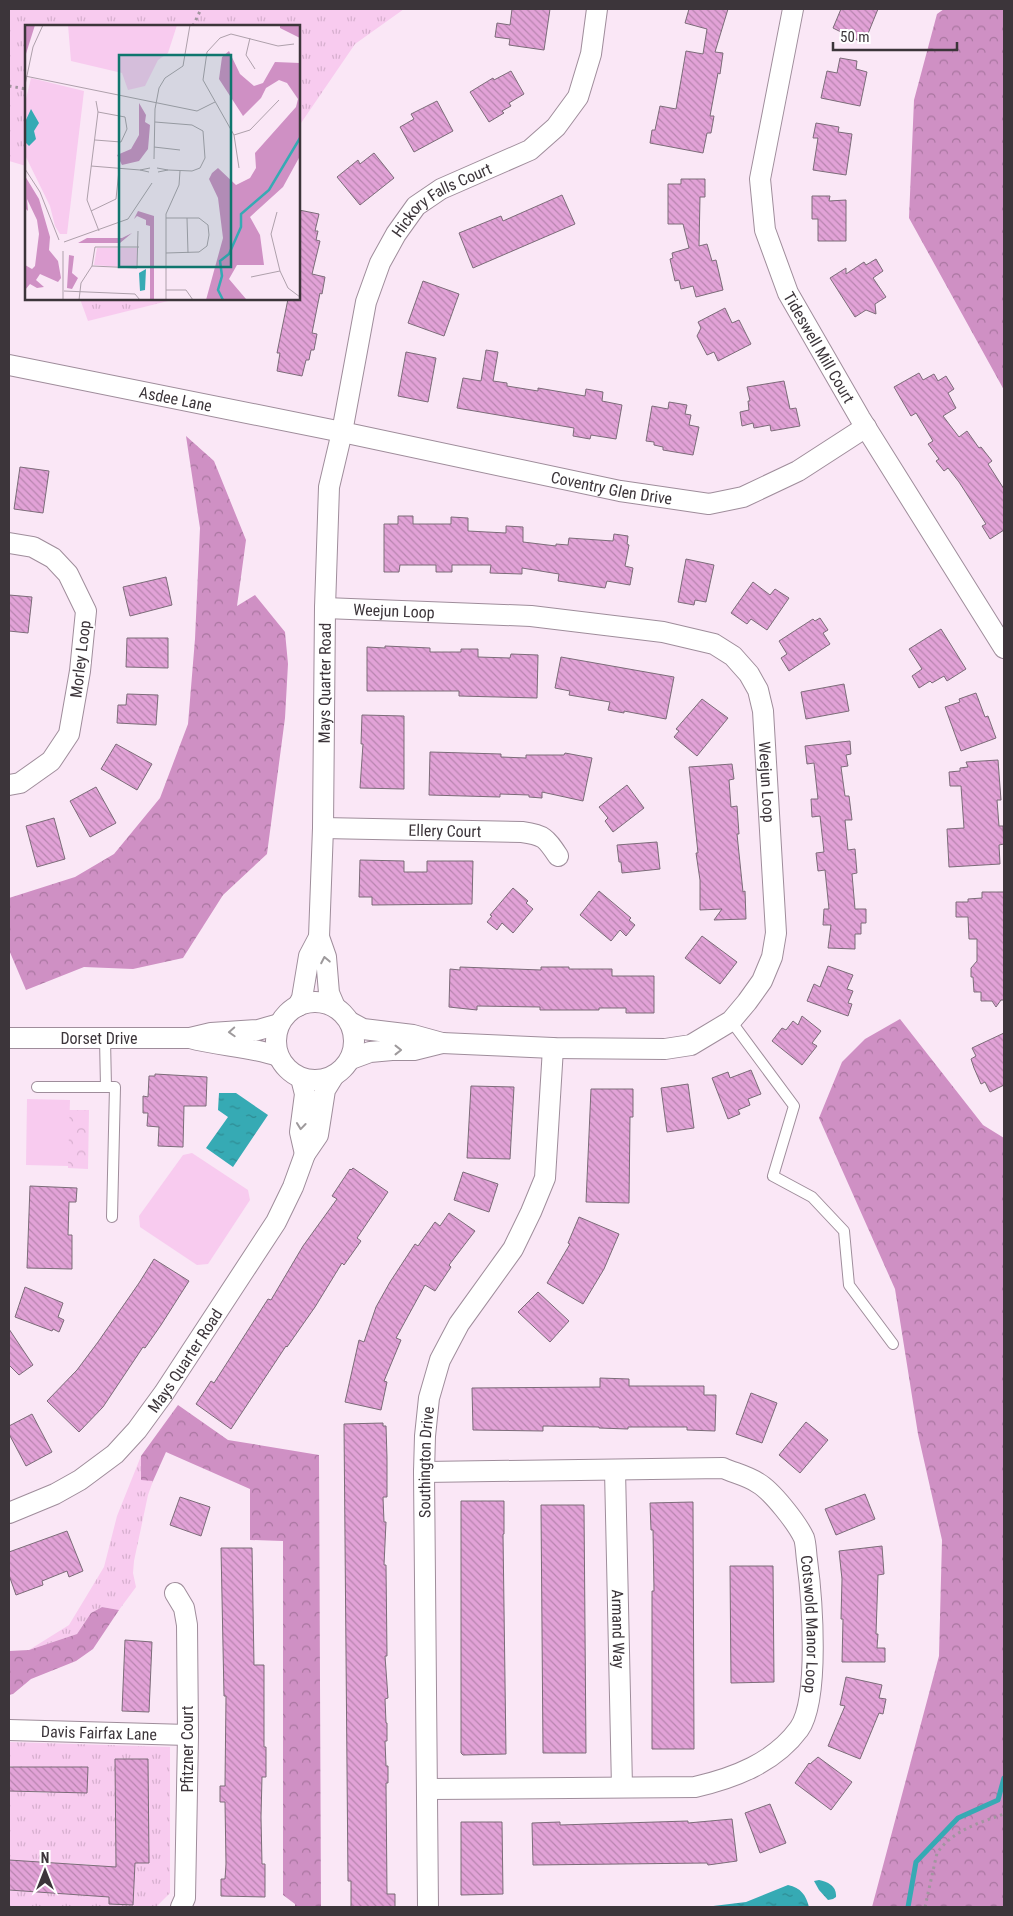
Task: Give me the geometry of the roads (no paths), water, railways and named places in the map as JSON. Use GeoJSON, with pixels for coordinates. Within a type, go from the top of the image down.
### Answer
{"type":"FeatureCollection","features":[{"type":"Feature","properties":{"kind":"street","name":"Hickory Falls Court"},"geometry":{"type":"LineString","coordinates":[[342,432],[366,302],[380,263],[396,234],[416,206],[441,189],[530,150],[556,127],[578,97],[591,54],[597,9]]}},
{"type":"Feature","properties":{"kind":"street","name":"Tideswell Mill Court"},"geometry":{"type":"LineString","coordinates":[[793,9],[760,179],[765,230],[788,293],[866,427],[1004,648]]}},
{"type":"Feature","properties":{"kind":"street","name":"Asdee Lane"},"geometry":{"type":"LineString","coordinates":[[9,365],[342,432]]}},
{"type":"Feature","properties":{"kind":"street","name":"Coventry Glen Drive"},"geometry":{"type":"LineString","coordinates":[[342,432],[620,491],[709,504],[743,497],[798,471],[866,427]]}},
{"type":"Feature","properties":{"kind":"street","name":"Mays Quarter Road"},"geometry":{"type":"LineString","coordinates":[[342,432],[329,486],[325,608],[323,828],[319,937],[326,957],[329,993],[335,1007],[350,1022]]}},
{"type":"Feature","properties":{"kind":"street","name":"Morley Loop"},"geometry":{"type":"LineString","coordinates":[[9,544],[33,547],[53,558],[68,574],[86,611],[80,671],[69,734],[51,761],[20,783],[9,785]]}},
{"type":"Feature","properties":{"kind":"street","name":"Weejun Loop"},"geometry":{"type":"LineString","coordinates":[[325,608],[531,616],[663,632],[714,644],[733,656],[749,674],[758,690],[763,711],[776,933],[772,956],[762,981],[731,1021],[691,1045],[665,1049],[553,1048],[442,1043],[413,1035],[364,1029],[350,1022]]}},
{"type":"Feature","properties":{"kind":"street","name":"Ellery Court"},"geometry":{"type":"LineString","coordinates":[[323,828],[522,832],[538,834],[549,842],[558,856]]}},
{"type":"Feature","properties":{"kind":"street","name":"Mays Quarter Road"},"geometry":{"type":"LineString","coordinates":[[298,1006],[302,998],[309,956],[319,937]]}},
{"type":"Feature","properties":{"kind":"street"},"geometry":{"type":"LineString","coordinates":[[332,1077],[311,1081],[301,1078],[283,1065],[278,1056],[276,1034],[279,1024],[287,1013],[298,1006],[310,1002],[323,1002],[335,1007]]}},
{"type":"Feature","properties":{"kind":"street"},"geometry":{"type":"LineString","coordinates":[[350,1022],[355,1040],[351,1058]]}},
{"type":"Feature","properties":{"kind":"street","name":"Dorset Drive"},"geometry":{"type":"LineString","coordinates":[[9,1038],[190,1038],[211,1033],[258,1030],[279,1024]]}},
{"type":"Feature","properties":{"kind":"street","name":"Dorset Drive"},"geometry":{"type":"LineString","coordinates":[[190,1038],[210,1044],[260,1050],[278,1056]]}},
{"type":"Feature","properties":{"kind":"street","name":"Weejun Loop"},"geometry":{"type":"LineString","coordinates":[[351,1058],[370,1052],[414,1050],[442,1043]]}},
{"type":"Feature","properties":{"kind":"street","name":"Southington Drive"},"geometry":{"type":"LineString","coordinates":[[428,1907],[424,1472],[429,1398],[440,1360],[458,1324],[513,1249],[545,1178],[553,1048]]}},
{"type":"Feature","properties":{"kind":"street","name":"Mays Quarter Road"},"geometry":{"type":"LineString","coordinates":[[9,1513],[54,1494],[80,1480],[115,1454],[137,1430],[164,1393],[276,1222],[294,1187],[305,1154],[318,1135],[325,1090],[332,1077],[340,1072],[351,1058]]}},
{"type":"Feature","properties":{"kind":"street","name":"Mays Quarter Road"},"geometry":{"type":"LineString","coordinates":[[301,1078],[305,1094],[300,1132],[305,1154]]}},
{"type":"Feature","properties":{"kind":"street","name":"Cotswold Manor Loop"},"geometry":{"type":"LineString","coordinates":[[424,1472],[723,1468],[759,1483],[782,1505],[804,1538],[809,1573],[812,1628],[812,1667],[809,1700],[800,1728],[782,1746],[753,1768],[726,1780],[695,1787],[428,1789]]}},
{"type":"Feature","properties":{"kind":"street","name":"Armand Way"},"geometry":{"type":"LineString","coordinates":[[615,1470],[622,1787]]}},
{"type":"Feature","properties":{"kind":"street","name":"Pfitzner Court"},"geometry":{"type":"LineString","coordinates":[[175,1593],[184,1608],[187,1625],[188,1735],[185,1898],[181,1907]]}},
{"type":"Feature","properties":{"kind":"street","name":"Davis Fairfax Lane"},"geometry":{"type":"LineString","coordinates":[[9,1730],[188,1735]]}},
{"type":"Feature","properties":{"kind":"lane"},"geometry":{"type":"LineString","coordinates":[[731,1021],[794,1106],[773,1176],[812,1197],[844,1231],[849,1284],[893,1344]]}},
{"type":"Feature","properties":{"kind":"lane"},"geometry":{"type":"LineString","coordinates":[[106,1039],[106,1087]]}},
{"type":"Feature","properties":{"kind":"lane"},"geometry":{"type":"LineString","coordinates":[[37,1087],[115,1087],[112,1217]]}},
{"type":"Feature","properties":{"kind":"water"},"geometry":{"type":"Polygon","coordinates":[[[219,1093],[236,1093],[268,1115],[233,1167],[206,1148],[228,1117],[218,1110],[219,1093]]]}},
{"type":"Feature","properties":{"kind":"water"},"geometry":{"type":"Polygon","coordinates":[[[819,1880],[833,1887],[836,1897],[828,1900],[814,1881],[819,1880]]]}},
{"type":"Feature","properties":{"kind":"water"},"geometry":{"type":"Polygon","coordinates":[[[788,1885],[802,1893],[809,1907],[705,1907],[746,1902],[788,1885]]]}},
{"type":"Feature","properties":{"kind":"waterway"},"geometry":{"type":"LineString","coordinates":[[908,1907],[916,1862],[958,1818],[998,1800],[1004,1778]]}}]}
